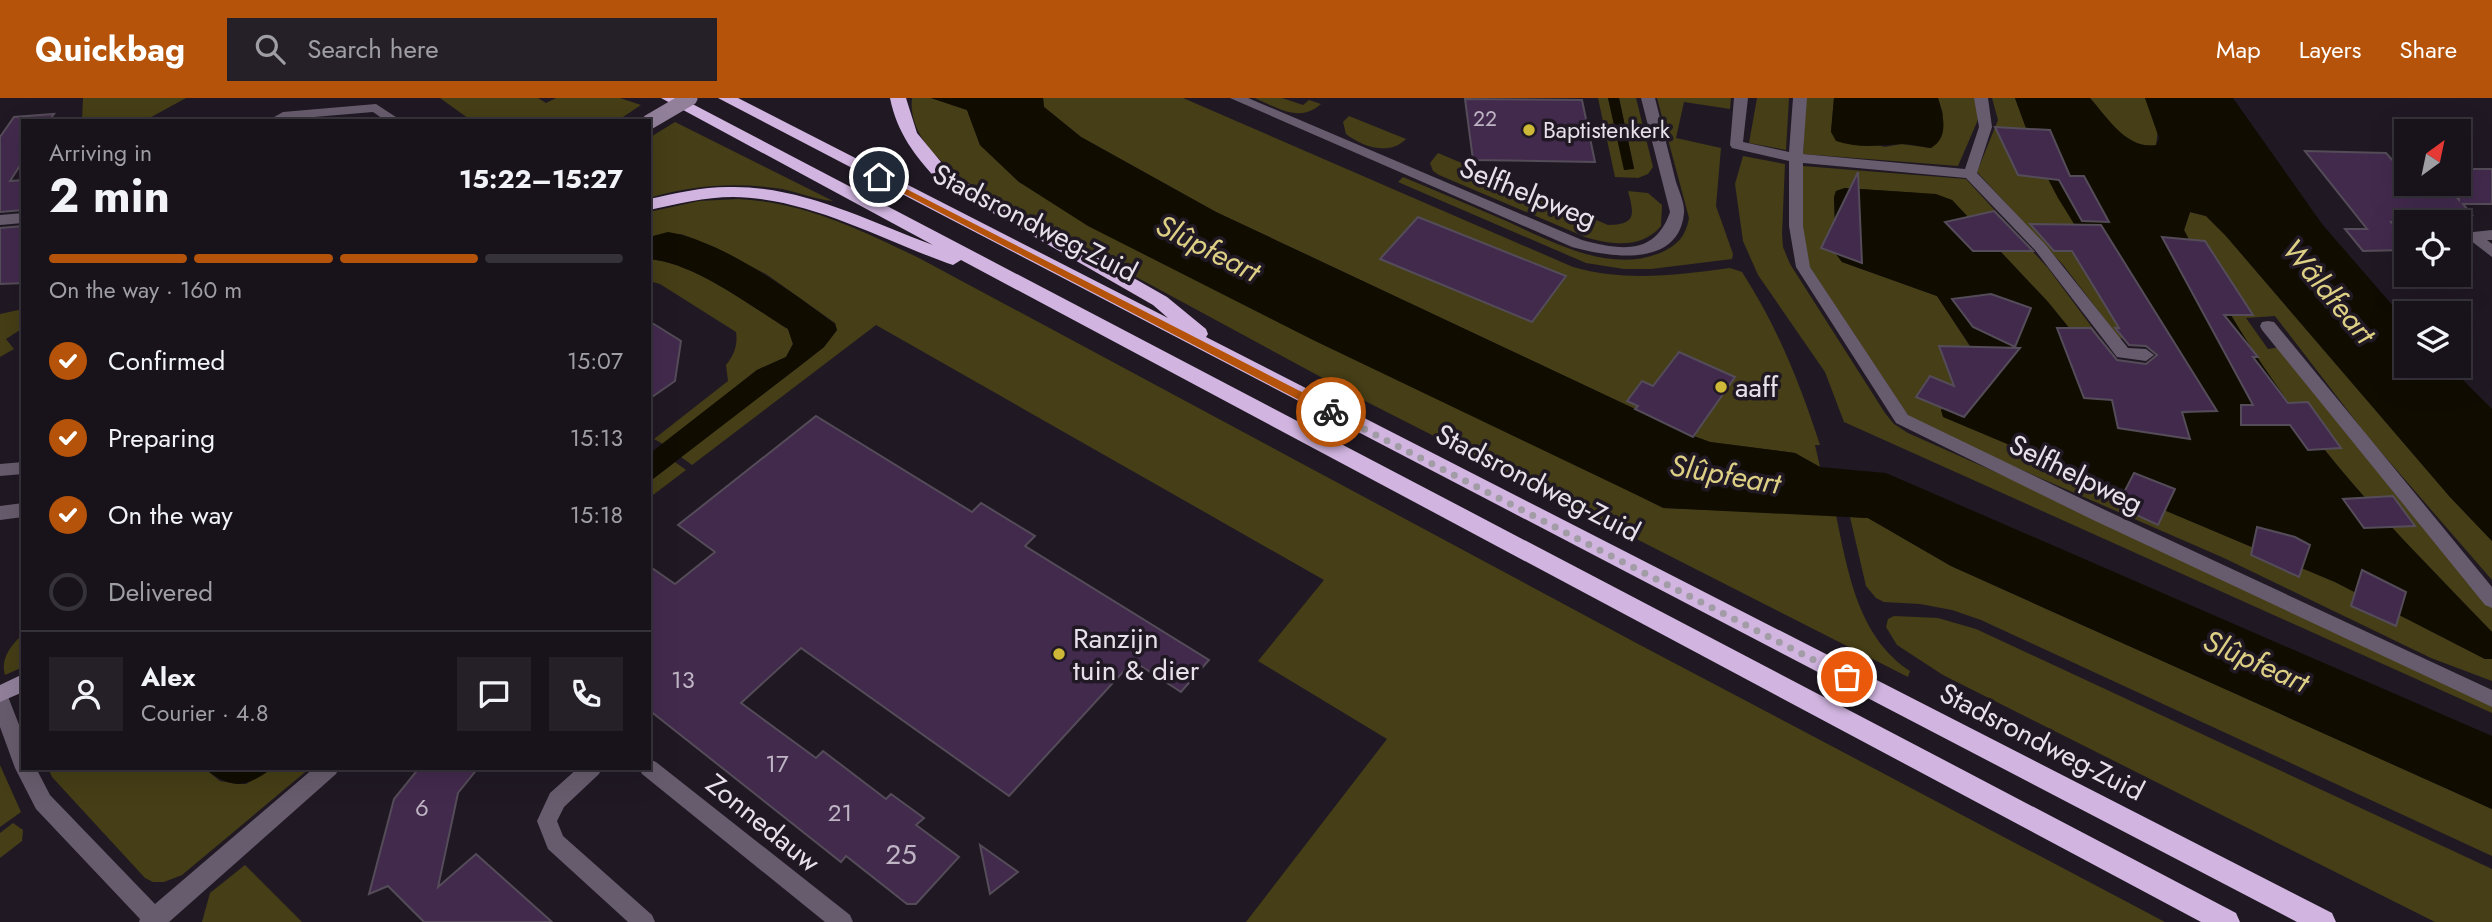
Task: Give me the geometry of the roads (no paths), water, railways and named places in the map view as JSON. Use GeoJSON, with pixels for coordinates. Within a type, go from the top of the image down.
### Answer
{"type":"FeatureCollection","features":[{"type":"Feature","properties":{"kind":"highway","name":"Stadsrondweg-Zuid"},"geometry":{"type":"LineString","coordinates":[[669,98],[2227,922]]}},
{"type":"Feature","properties":{"kind":"highway","name":"Stadsrondweg-Zuid"},"geometry":{"type":"LineString","coordinates":[[726,98],[2323,922]]}},
{"type":"Feature","properties":{"kind":"highway"},"geometry":{"type":"LineString","coordinates":[[898,98],[902,124],[920,152],[945,178],[1160,301],[1227,358]]}},
{"type":"Feature","properties":{"kind":"highway"},"geometry":{"type":"LineString","coordinates":[[651,205],[726,192],[790,198],[824,207],[903,242],[1021,283]]}},
{"type":"Feature","properties":{"kind":"street"},"geometry":{"type":"LineString","coordinates":[[279,118],[290,98]]}},
{"type":"Feature","properties":{"kind":"street"},"geometry":{"type":"LineString","coordinates":[[651,121],[690,98]]}},
{"type":"Feature","properties":{"kind":"street","name":"Selfhelpweg"},"geometry":{"type":"LineString","coordinates":[[1237,98],[1577,244],[1622,253],[1648,249],[1665,240],[1674,228],[1677,212],[1648,98]]}},
{"type":"Feature","properties":{"kind":"street"},"geometry":{"type":"LineString","coordinates":[[1741,98],[1737,145],[1796,158],[1970,174],[2040,247],[2123,353],[2146,355]]}},
{"type":"Feature","properties":{"kind":"street","name":"Selfhelpweg"},"geometry":{"type":"LineString","coordinates":[[1800,98],[1796,158],[1796,244],[1803,267],[1902,419],[2097,514],[2492,699]]}},
{"type":"Feature","properties":{"kind":"street"},"geometry":{"type":"LineString","coordinates":[[1970,174],[1986,130],[1986,109],[1981,98]]}},
{"type":"Feature","properties":{"kind":"street"},"geometry":{"type":"LineString","coordinates":[[279,118],[376,108],[392,119]]}},
{"type":"Feature","properties":{"kind":"street"},"geometry":{"type":"LineString","coordinates":[[0,220],[21,218]]}},
{"type":"Feature","properties":{"kind":"street"},"geometry":{"type":"LineString","coordinates":[[2492,235],[2473,237],[2492,252]]}},
{"type":"Feature","properties":{"kind":"street"},"geometry":{"type":"LineString","coordinates":[[2268,326],[2492,600]]}},
{"type":"Feature","properties":{"kind":"street"},"geometry":{"type":"LineString","coordinates":[[0,470],[21,468]]}},
{"type":"Feature","properties":{"kind":"street"},"geometry":{"type":"LineString","coordinates":[[0,513],[21,510]]}},
{"type":"Feature","properties":{"kind":"street"},"geometry":{"type":"LineString","coordinates":[[0,694],[21,683]]}},
{"type":"Feature","properties":{"kind":"street"},"geometry":{"type":"LineString","coordinates":[[0,700],[21,757]]}},
{"type":"Feature","properties":{"kind":"street"},"geometry":{"type":"LineString","coordinates":[[26,770],[43,802],[154,921],[327,770]]}},
{"type":"Feature","properties":{"kind":"street"},"geometry":{"type":"LineString","coordinates":[[590,770],[558,800],[547,821],[555,842],[644,922]]}},
{"type":"Feature","properties":{"kind":"street","name":"Zonnedauw"},"geometry":{"type":"LineString","coordinates":[[651,770],[842,922]]}},
{"type":"Feature","properties":{"kind":"water","name":"Slûpfeart"},"geometry":{"type":"Polygon","coordinates":[[[931,98],[1043,98],[1044,107],[1081,137],[1216,212],[1688,434],[1710,442],[1795,453],[1820,467],[1886,473],[2492,736],[2492,809],[1951,566],[1868,518],[1664,508],[1313,340],[1088,226],[1019,182],[980,145],[967,110],[931,98]]]}},
{"type":"Feature","properties":{"kind":"water"},"geometry":{"type":"Polygon","coordinates":[[[1608,98],[1619,98],[1634,169],[1624,170],[1608,98]]]}},
{"type":"Feature","properties":{"kind":"water"},"geometry":{"type":"Polygon","coordinates":[[[1834,98],[1938,98],[1942,111],[1941,138],[1931,148],[1903,144],[1861,146],[1836,141],[1831,132],[1834,98]]]}},
{"type":"Feature","properties":{"kind":"water","name":"Wâldfeart"},"geometry":{"type":"Polygon","coordinates":[[[2015,98],[2090,98],[2127,137],[2146,145],[2156,145],[2159,138],[2145,98],[2233,98],[2322,224],[2394,307],[2394,378],[2461,378],[2492,409],[2492,541],[2450,497],[2226,236],[2206,216],[2190,212],[2184,230],[2220,297],[2282,394],[2353,484],[2492,632],[2492,659],[2485,659],[2335,582],[1943,417],[1941,410],[1979,359],[1937,296],[1842,262],[1836,254],[1836,191],[1845,188],[1936,194],[1952,200],[2048,302],[2074,334],[2174,415],[2191,413],[2058,198],[2037,158],[2015,98]]]}},
{"type":"Feature","properties":{"kind":"water"},"geometry":{"type":"Polygon","coordinates":[[[668,232],[689,237],[733,256],[798,297],[835,324],[837,330],[824,347],[651,480],[651,452],[757,370],[786,357],[793,344],[788,329],[721,286],[685,268],[651,259],[651,236],[668,232]]]}},
{"type":"Feature","properties":{"kind":"water"},"geometry":{"type":"Polygon","coordinates":[[[207,770],[270,770],[254,780],[239,784],[207,770]]]}},
{"type":"Feature","properties":{"kind":"place","name":"Baptistenkerk"},"geometry":{"type":"Point","coordinates":[1529,130]}},
{"type":"Feature","properties":{"kind":"place","name":"aaff"},"geometry":{"type":"Point","coordinates":[1721,387]}},
{"type":"Feature","properties":{"kind":"place","name":"Ranzijn tuin & dier"},"geometry":{"type":"Point","coordinates":[1059,654]}}]}
